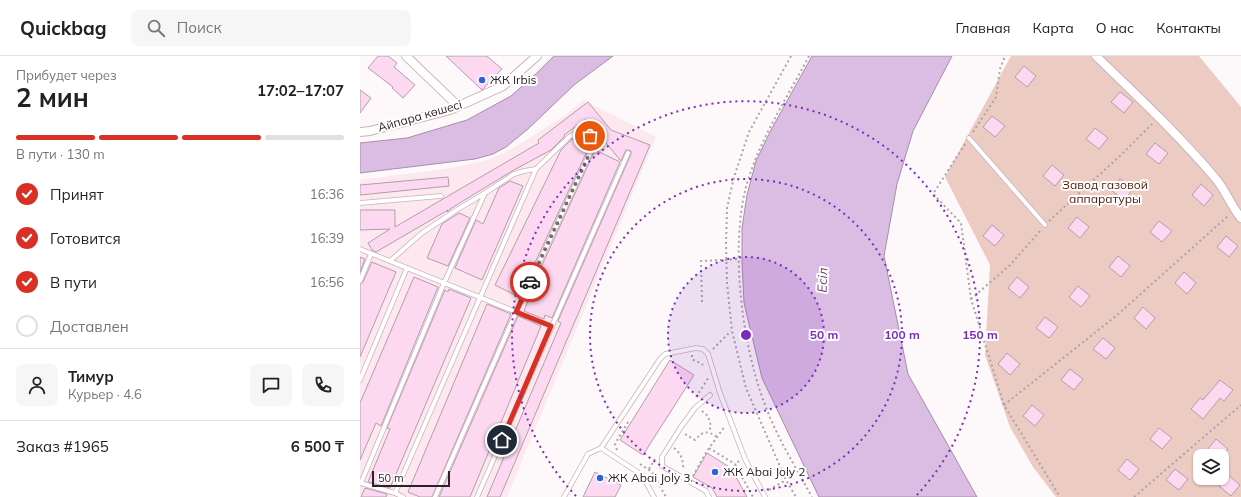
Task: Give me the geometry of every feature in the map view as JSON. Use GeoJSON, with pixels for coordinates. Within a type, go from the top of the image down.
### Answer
{"type":"FeatureCollection","features":[{"type":"Feature","properties":{"kind":"street"},"geometry":{"type":"LineString","coordinates":[[406,56],[458,106]]}},
{"type":"Feature","properties":{"kind":"street","name":"Айпара көшесі"},"geometry":{"type":"LineString","coordinates":[[360,132],[370,131],[450,110],[503,86],[537,56]]}},
{"type":"Feature","properties":{"kind":"street"},"geometry":{"type":"LineString","coordinates":[[1096,56],[1159,117],[1218,180],[1234,210],[1241,218]]}},
{"type":"Feature","properties":{"kind":"lane"},"geometry":{"type":"LineString","coordinates":[[395,493],[536,169],[564,141],[580,131],[590,136],[594,144],[516,312],[435,497]]}},
{"type":"Feature","properties":{"kind":"lane"},"geometry":{"type":"LineString","coordinates":[[969,138],[1045,225]]}},
{"type":"Feature","properties":{"kind":"lane"},"geometry":{"type":"LineString","coordinates":[[477,497],[628,153]]}},
{"type":"Feature","properties":{"kind":"lane"},"geometry":{"type":"LineString","coordinates":[[390,261],[422,233],[455,211],[514,174],[536,169]]}},
{"type":"Feature","properties":{"kind":"lane"},"geometry":{"type":"LineString","coordinates":[[403,497],[395,493],[360,483],[444,283],[485,193]]}},
{"type":"Feature","properties":{"kind":"lane"},"geometry":{"type":"LineString","coordinates":[[360,203],[441,196]]}},
{"type":"Feature","properties":{"kind":"lane"},"geometry":{"type":"LineString","coordinates":[[360,249],[551,326]]}},
{"type":"Feature","properties":{"kind":"lane"},"geometry":{"type":"LineString","coordinates":[[360,281],[371,254]]}},
{"type":"Feature","properties":{"kind":"lane"},"geometry":{"type":"LineString","coordinates":[[360,380],[407,268]]}},
{"type":"Feature","properties":{"kind":"lane"},"geometry":{"type":"LineString","coordinates":[[564,497],[588,454],[601,448],[660,359],[665,354],[696,348],[703,349],[708,354],[720,393],[745,459],[764,495]]}},
{"type":"Feature","properties":{"kind":"lane"},"geometry":{"type":"LineString","coordinates":[[709,497],[706,491],[662,466],[662,457],[694,408],[710,395]]}},
{"type":"Feature","properties":{"kind":"lane"},"geometry":{"type":"LineString","coordinates":[[601,448],[642,475],[654,497]]}},
{"type":"Feature","properties":{"kind":"path"},"geometry":{"type":"LineString","coordinates":[[791,56],[749,132],[734,177],[727,208],[726,259],[732,331],[746,388],[786,480],[796,497]]}},
{"type":"Feature","properties":{"kind":"path"},"geometry":{"type":"LineString","coordinates":[[809,56],[757,154],[746,188],[739,235],[739,259],[745,329],[750,354],[764,402],[780,439],[812,497]]}},
{"type":"Feature","properties":{"kind":"path"},"geometry":{"type":"LineString","coordinates":[[1005,56],[1000,69],[996,97],[933,194],[961,223],[970,299],[1004,405],[1060,497]]}},
{"type":"Feature","properties":{"kind":"path"},"geometry":{"type":"LineString","coordinates":[[970,299],[1010,265],[1045,225],[1122,154],[1159,117]]}},
{"type":"Feature","properties":{"kind":"path"},"geometry":{"type":"LineString","coordinates":[[1004,405],[1116,316],[1234,210]]}},
{"type":"Feature","properties":{"kind":"path"},"geometry":{"type":"LineString","coordinates":[[702,302],[701,261],[739,259]]}},
{"type":"Feature","properties":{"kind":"path"},"geometry":{"type":"LineString","coordinates":[[708,354],[732,331]]}},
{"type":"Feature","properties":{"kind":"path"},"geometry":{"type":"LineString","coordinates":[[686,355],[697,353]]}},
{"type":"Feature","properties":{"kind":"path"},"geometry":{"type":"LineString","coordinates":[[692,354],[692,359],[696,363],[701,363],[705,366]]}},
{"type":"Feature","properties":{"kind":"path"},"geometry":{"type":"LineString","coordinates":[[706,372],[708,377]]}},
{"type":"Feature","properties":{"kind":"path"},"geometry":{"type":"LineString","coordinates":[[1134,497],[1241,405]]}},
{"type":"Feature","properties":{"kind":"path"},"geometry":{"type":"LineString","coordinates":[[694,408],[704,412],[708,416],[711,426],[709,432]]}},
{"type":"Feature","properties":{"kind":"path"},"geometry":{"type":"LineString","coordinates":[[623,453],[616,449],[615,444],[630,418]]}},
{"type":"Feature","properties":{"kind":"path"},"geometry":{"type":"LineString","coordinates":[[689,482],[726,424]]}},
{"type":"Feature","properties":{"kind":"path"},"geometry":{"type":"LineString","coordinates":[[679,430],[695,440],[700,435],[709,432]]}},
{"type":"Feature","properties":{"kind":"path"},"geometry":{"type":"LineString","coordinates":[[709,432],[717,437]]}},
{"type":"Feature","properties":{"kind":"path"},"geometry":{"type":"LineString","coordinates":[[669,445],[677,450],[681,456],[684,466],[682,478]]}},
{"type":"Feature","properties":{"kind":"path"},"geometry":{"type":"LineString","coordinates":[[710,448],[735,464],[753,497]]}},
{"type":"Feature","properties":{"kind":"path"},"geometry":{"type":"LineString","coordinates":[[735,464],[745,459]]}},
{"type":"Feature","properties":{"kind":"path"},"geometry":{"type":"LineString","coordinates":[[636,461],[652,472],[666,497]]}},
{"type":"Feature","properties":{"kind":"path"},"geometry":{"type":"LineString","coordinates":[[764,495],[786,480]]}},
{"type":"Feature","properties":{"kind":"shaded area"},"geometry":{"type":"Polygon","coordinates":[[[584,100],[656,137],[507,497],[360,497],[360,180],[445,169],[488,160],[515,147],[567,114],[584,100]]]}},
{"type":"Feature","properties":{"kind":"green space","name":"Завод газовой аппаратуры"},"geometry":{"type":"Polygon","coordinates":[[[1011,56],[1199,56],[1241,107],[1241,497],[1056,497],[1033,467],[1010,427],[985,355],[990,265],[945,177],[1011,56]]]}},
{"type":"Feature","properties":{"kind":"water"},"geometry":{"type":"Polygon","coordinates":[[[554,56],[613,56],[574,85],[528,129],[506,147],[493,154],[475,159],[360,173],[360,143],[407,138],[467,120],[511,96],[554,56]]]}},
{"type":"Feature","properties":{"kind":"water","name":"Есіл"},"geometry":{"type":"Polygon","coordinates":[[[812,56],[952,56],[913,131],[897,184],[884,256],[908,374],[977,497],[819,497],[762,378],[744,303],[742,228],[747,195],[756,161],[771,130],[812,56]]]}},
{"type":"Feature","properties":{"kind":"building"},"geometry":{"type":"Polygon","coordinates":[[[378,56],[388,56],[397,63],[394,67],[415,85],[403,98],[392,88],[393,87],[368,68],[378,56]]]}},
{"type":"Feature","properties":{"kind":"building","name":"ЖК Irbis"},"geometry":{"type":"Polygon","coordinates":[[[446,56],[487,56],[502,69],[482,90],[446,56]]]}},
{"type":"Feature","properties":{"kind":"building"},"geometry":{"type":"Polygon","coordinates":[[[1024,66],[1036,76],[1027,87],[1015,77],[1024,66]]]}},
{"type":"Feature","properties":{"kind":"building"},"geometry":{"type":"Polygon","coordinates":[[[360,90],[371,98],[360,113],[360,90]]]}},
{"type":"Feature","properties":{"kind":"building"},"geometry":{"type":"Polygon","coordinates":[[[1120,92],[1133,102],[1124,113],[1111,102],[1120,92]]]}},
{"type":"Feature","properties":{"kind":"building"},"geometry":{"type":"Polygon","coordinates":[[[588,102],[611,130],[650,145],[500,497],[487,497],[561,323],[558,321],[631,151],[626,150],[621,161],[586,119],[564,135],[565,136],[551,150],[512,171],[447,212],[448,210],[376,252],[372,250],[368,243],[390,229],[360,230],[360,210],[395,210],[395,227],[539,143],[538,140],[588,102]]]}},
{"type":"Feature","properties":{"kind":"building"},"geometry":{"type":"Polygon","coordinates":[[[992,116],[1005,126],[995,137],[983,127],[992,116]]]}},
{"type":"Feature","properties":{"kind":"building"},"geometry":{"type":"Polygon","coordinates":[[[1095,128],[1108,138],[1099,149],[1086,139],[1095,128]]]}},
{"type":"Feature","properties":{"kind":"building"},"geometry":{"type":"Polygon","coordinates":[[[572,139],[589,147],[519,297],[495,285],[561,150],[572,139]]]}},
{"type":"Feature","properties":{"kind":"building"},"geometry":{"type":"Polygon","coordinates":[[[1155,143],[1168,153],[1159,164],[1146,154],[1155,143]]]}},
{"type":"Feature","properties":{"kind":"building"},"geometry":{"type":"Polygon","coordinates":[[[595,150],[620,162],[552,318],[545,315],[544,319],[524,311],[528,301],[526,300],[595,150]]]}},
{"type":"Feature","properties":{"kind":"building"},"geometry":{"type":"Polygon","coordinates":[[[1052,165],[1064,175],[1055,186],[1043,176],[1052,165]]]}},
{"type":"Feature","properties":{"kind":"building"},"geometry":{"type":"Polygon","coordinates":[[[448,177],[449,186],[360,195],[360,185],[448,177]]]}},
{"type":"Feature","properties":{"kind":"building"},"geometry":{"type":"Polygon","coordinates":[[[1120,179],[1133,189],[1124,200],[1111,190],[1120,179]]]}},
{"type":"Feature","properties":{"kind":"building"},"geometry":{"type":"Polygon","coordinates":[[[510,181],[523,186],[482,280],[455,268],[476,220],[483,224],[499,188],[510,181]]]}},
{"type":"Feature","properties":{"kind":"building"},"geometry":{"type":"Polygon","coordinates":[[[1201,184],[1213,195],[1204,206],[1192,195],[1201,184]]]}},
{"type":"Feature","properties":{"kind":"building"},"geometry":{"type":"Polygon","coordinates":[[[459,213],[470,218],[448,266],[427,258],[442,224],[459,213]]]}},
{"type":"Feature","properties":{"kind":"building"},"geometry":{"type":"Polygon","coordinates":[[[1077,217],[1089,227],[1080,238],[1068,228],[1077,217]]]}},
{"type":"Feature","properties":{"kind":"building"},"geometry":{"type":"Polygon","coordinates":[[[1159,221],[1172,231],[1162,242],[1150,232],[1159,221]]]}},
{"type":"Feature","properties":{"kind":"building"},"geometry":{"type":"Polygon","coordinates":[[[992,225],[1004,235],[995,246],[983,236],[992,225]]]}},
{"type":"Feature","properties":{"kind":"building"},"geometry":{"type":"Polygon","coordinates":[[[1226,236],[1238,246],[1229,257],[1217,247],[1226,236]]]}},
{"type":"Feature","properties":{"kind":"building"},"geometry":{"type":"Polygon","coordinates":[[[1118,256],[1130,266],[1121,277],[1109,267],[1118,256]]]}},
{"type":"Feature","properties":{"kind":"building"},"geometry":{"type":"Polygon","coordinates":[[[360,257],[365,259],[360,272],[360,257]]]}},
{"type":"Feature","properties":{"kind":"building"},"geometry":{"type":"Polygon","coordinates":[[[372,262],[396,272],[360,357],[360,284],[363,282],[372,262]]]}},
{"type":"Feature","properties":{"kind":"building"},"geometry":{"type":"Polygon","coordinates":[[[1184,272],[1196,283],[1187,294],[1175,283],[1184,272]]]}},
{"type":"Feature","properties":{"kind":"building"},"geometry":{"type":"Polygon","coordinates":[[[414,277],[438,287],[381,426],[376,423],[360,460],[360,403],[414,277]]]}},
{"type":"Feature","properties":{"kind":"building"},"geometry":{"type":"Polygon","coordinates":[[[1017,277],[1029,287],[1020,298],[1008,288],[1017,277]]]}},
{"type":"Feature","properties":{"kind":"building"},"geometry":{"type":"Polygon","coordinates":[[[1078,286],[1090,296],[1081,307],[1069,297],[1078,286]]]}},
{"type":"Feature","properties":{"kind":"building"},"geometry":{"type":"Polygon","coordinates":[[[449,289],[471,298],[390,488],[368,482],[390,429],[387,428],[445,290],[448,292],[449,289]]]}},
{"type":"Feature","properties":{"kind":"building"},"geometry":{"type":"Polygon","coordinates":[[[487,304],[511,314],[432,497],[420,497],[408,492],[487,304]]]}},
{"type":"Feature","properties":{"kind":"building"},"geometry":{"type":"Polygon","coordinates":[[[1143,307],[1155,318],[1146,329],[1134,318],[1143,307]]]}},
{"type":"Feature","properties":{"kind":"building"},"geometry":{"type":"Polygon","coordinates":[[[518,316],[541,326],[470,497],[439,497],[518,316]]]}},
{"type":"Feature","properties":{"kind":"building"},"geometry":{"type":"Polygon","coordinates":[[[1045,317],[1058,327],[1049,338],[1036,328],[1045,317]]]}},
{"type":"Feature","properties":{"kind":"building"},"geometry":{"type":"Polygon","coordinates":[[[1103,338],[1115,348],[1106,359],[1093,349],[1103,338]]]}},
{"type":"Feature","properties":{"kind":"building"},"geometry":{"type":"Polygon","coordinates":[[[1007,353],[1020,364],[1010,375],[998,364],[1007,353]]]}},
{"type":"Feature","properties":{"kind":"building"},"geometry":{"type":"Polygon","coordinates":[[[670,360],[694,375],[643,455],[620,440],[670,360]]]}},
{"type":"Feature","properties":{"kind":"building"},"geometry":{"type":"Polygon","coordinates":[[[1070,369],[1083,379],[1074,390],[1061,380],[1070,369]]]}},
{"type":"Feature","properties":{"kind":"building"},"geometry":{"type":"Polygon","coordinates":[[[1220,380],[1233,390],[1224,401],[1220,398],[1203,419],[1191,409],[1200,398],[1203,400],[1220,380]]]}},
{"type":"Feature","properties":{"kind":"building"},"geometry":{"type":"Polygon","coordinates":[[[1032,405],[1044,415],[1035,426],[1023,416],[1032,405]]]}},
{"type":"Feature","properties":{"kind":"building"},"geometry":{"type":"Polygon","coordinates":[[[1159,428],[1172,438],[1162,449],[1150,439],[1159,428]]]}},
{"type":"Feature","properties":{"kind":"building"},"geometry":{"type":"Polygon","coordinates":[[[1216,439],[1228,449],[1208,449],[1216,439]]]}},
{"type":"Feature","properties":{"kind":"building","name":"ЖК Abai Joly 2"},"geometry":{"type":"Polygon","coordinates":[[[707,453],[731,468],[747,497],[717,497],[712,488],[693,477],[707,453]]]}},
{"type":"Feature","properties":{"kind":"building"},"geometry":{"type":"Polygon","coordinates":[[[1127,459],[1139,469],[1130,480],[1118,470],[1127,459]]]}},
{"type":"Feature","properties":{"kind":"building"},"geometry":{"type":"Polygon","coordinates":[[[1175,469],[1188,479],[1179,490],[1166,480],[1175,469]]]}},
{"type":"Feature","properties":{"kind":"building","name":"ЖК Abai Joly 3"},"geometry":{"type":"Polygon","coordinates":[[[595,472],[621,485],[615,497],[583,497],[595,472]]]}},
{"type":"Feature","properties":{"kind":"building"},"geometry":{"type":"Polygon","coordinates":[[[1229,476],[1240,485],[1231,496],[1219,486],[1229,485],[1229,476]]]}},
{"type":"Feature","properties":{"kind":"building"},"geometry":{"type":"Polygon","coordinates":[[[365,488],[387,494],[386,497],[361,497],[365,488]]]}},
{"type":"Feature","properties":{"kind":"way so far"},"geometry":{"type":"LineString","coordinates":[[530,282],[594,144],[590,136]]}},
{"type":"Feature","properties":{"kind":"place","name":"ЖК Irbis"},"geometry":{"type":"Point","coordinates":[482,80]}},
{"type":"Feature","properties":{"kind":"place","name":"ЖК Abai Joly 2"},"geometry":{"type":"Point","coordinates":[715,472]}},
{"type":"Feature","properties":{"kind":"place","name":"ЖК Abai Joly 3"},"geometry":{"type":"Point","coordinates":[600,478]}},
{"type":"Feature","properties":{"kind":"route"},"geometry":{"type":"LineString","coordinates":[[502,440],[551,326],[516,312],[530,282]]}}]}
